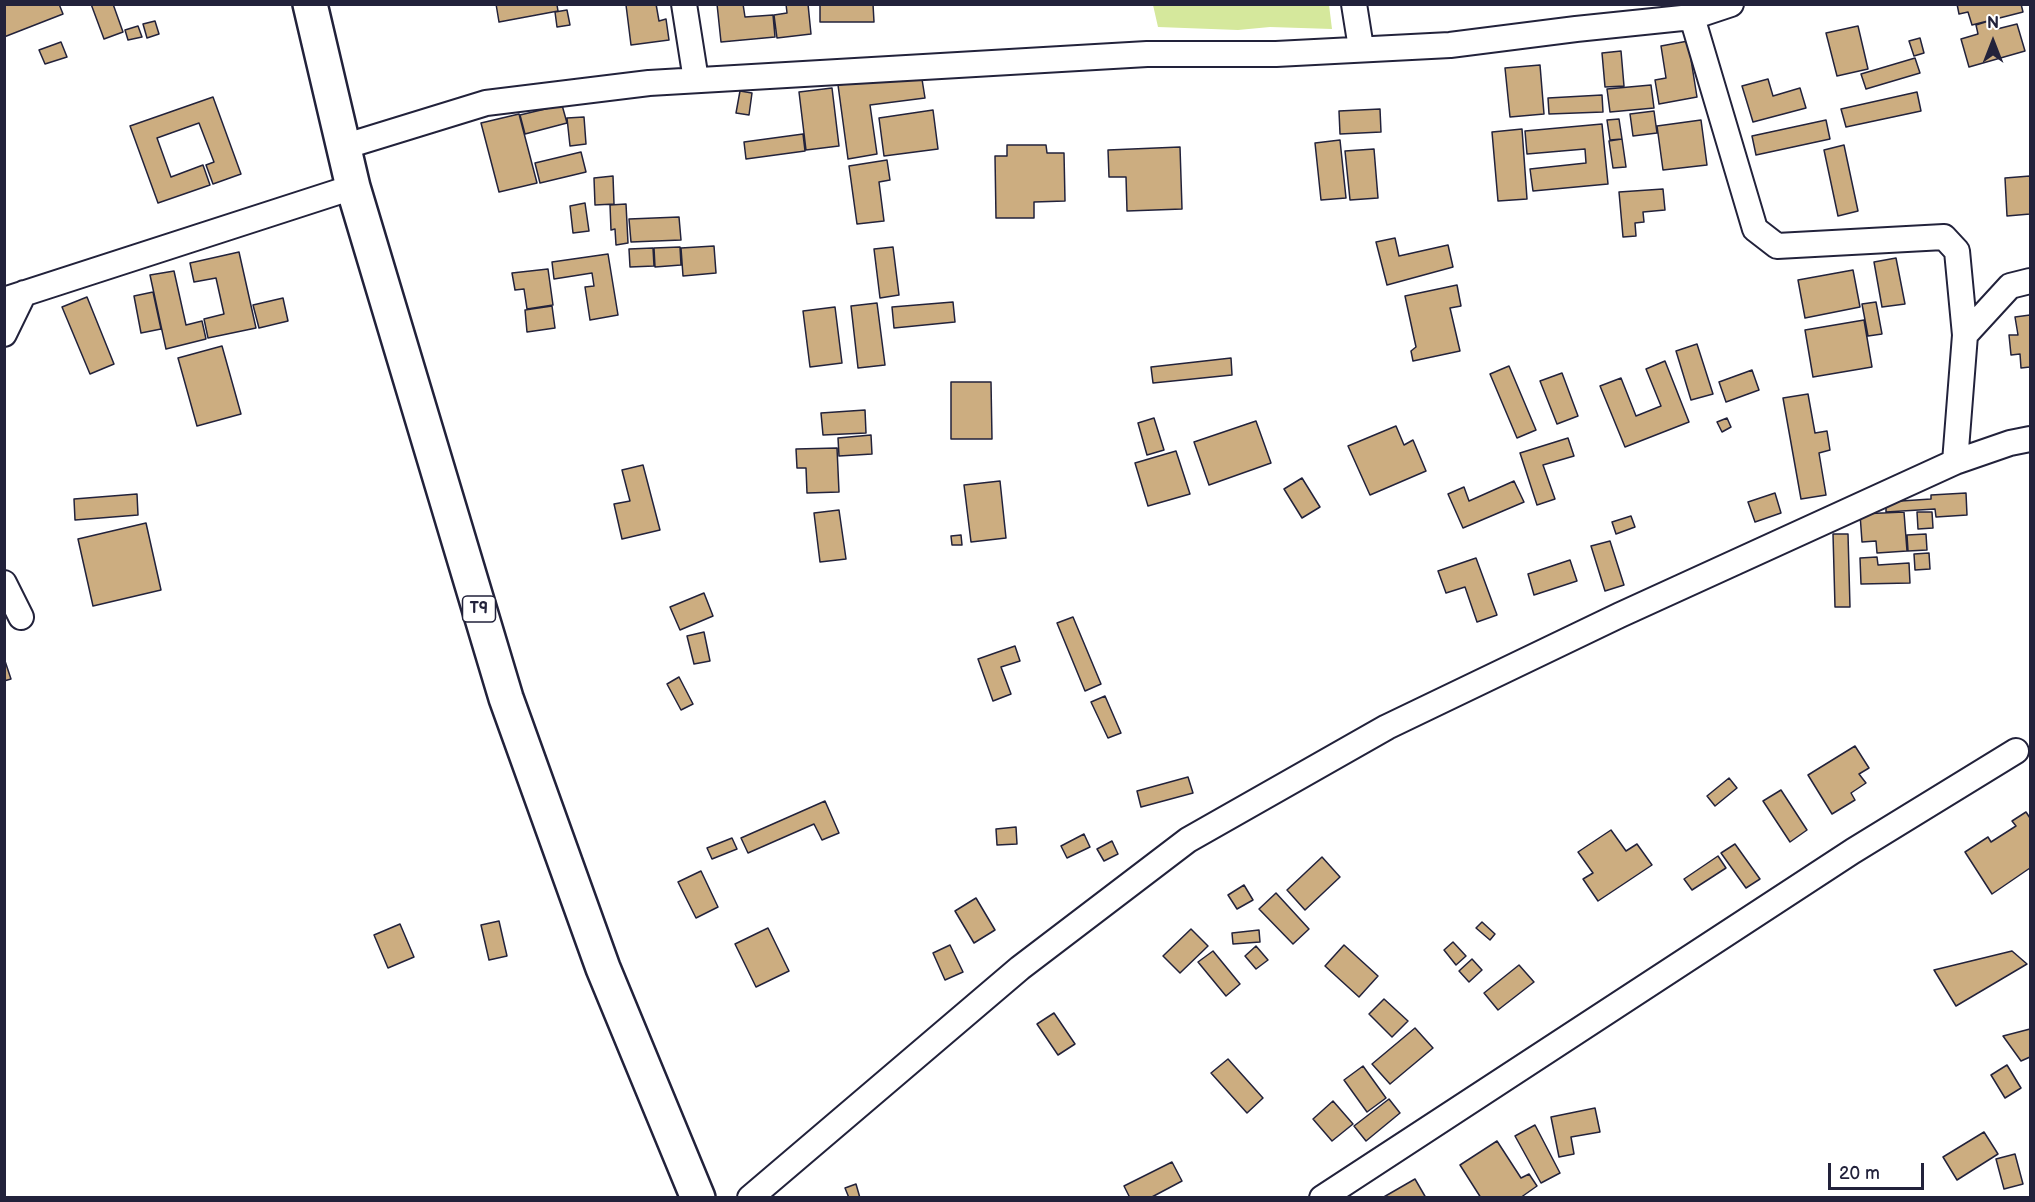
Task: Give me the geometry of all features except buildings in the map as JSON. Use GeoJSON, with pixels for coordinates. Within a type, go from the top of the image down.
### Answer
{"type":"FeatureCollection","features":[{"type":"Feature","properties":{"kind":"highway","name":"T9"},"geometry":{"type":"LineString","coordinates":[[310,4],[353,187],[506,698],[603,968],[698,1197]]}},
{"type":"Feature","properties":{"kind":"street"},"geometry":{"type":"LineString","coordinates":[[684,4],[696,80]]}},
{"type":"Feature","properties":{"kind":"street"},"geometry":{"type":"LineString","coordinates":[[1354,4],[1361,48]]}},
{"type":"Feature","properties":{"kind":"street"},"geometry":{"type":"LineString","coordinates":[[343,147],[486,103],[650,83],[1147,54],[1276,54],[1450,45],[1576,28],[1692,17],[1731,4]]}},
{"type":"Feature","properties":{"kind":"street"},"geometry":{"type":"LineString","coordinates":[[1692,17],[1755,229],[1777,246],[1944,237],[1956,251],[1965,335],[1955,462]]}},
{"type":"Feature","properties":{"kind":"street"},"geometry":{"type":"LineString","coordinates":[[4,334],[14,296],[353,187]]}},
{"type":"Feature","properties":{"kind":"street"},"geometry":{"type":"LineString","coordinates":[[1965,335],[2010,286],[2031,280]]}},
{"type":"Feature","properties":{"kind":"street"},"geometry":{"type":"LineString","coordinates":[[750,1197],[1020,968],[1188,840],[1387,727],[1610,620],[1955,462],[2010,443],[2031,439]]}},
{"type":"Feature","properties":{"kind":"street"},"geometry":{"type":"LineString","coordinates":[[4,583],[21,617]]}},
{"type":"Feature","properties":{"kind":"street"},"geometry":{"type":"LineString","coordinates":[[1322,1197],[1853,851],[2016,751]]}},
{"type":"Feature","properties":{"kind":"green space"},"geometry":{"type":"Polygon","coordinates":[[[1153,5],[1329,5],[1332,29],[1270,27],[1238,30],[1158,27],[1153,5]]]}}]}
